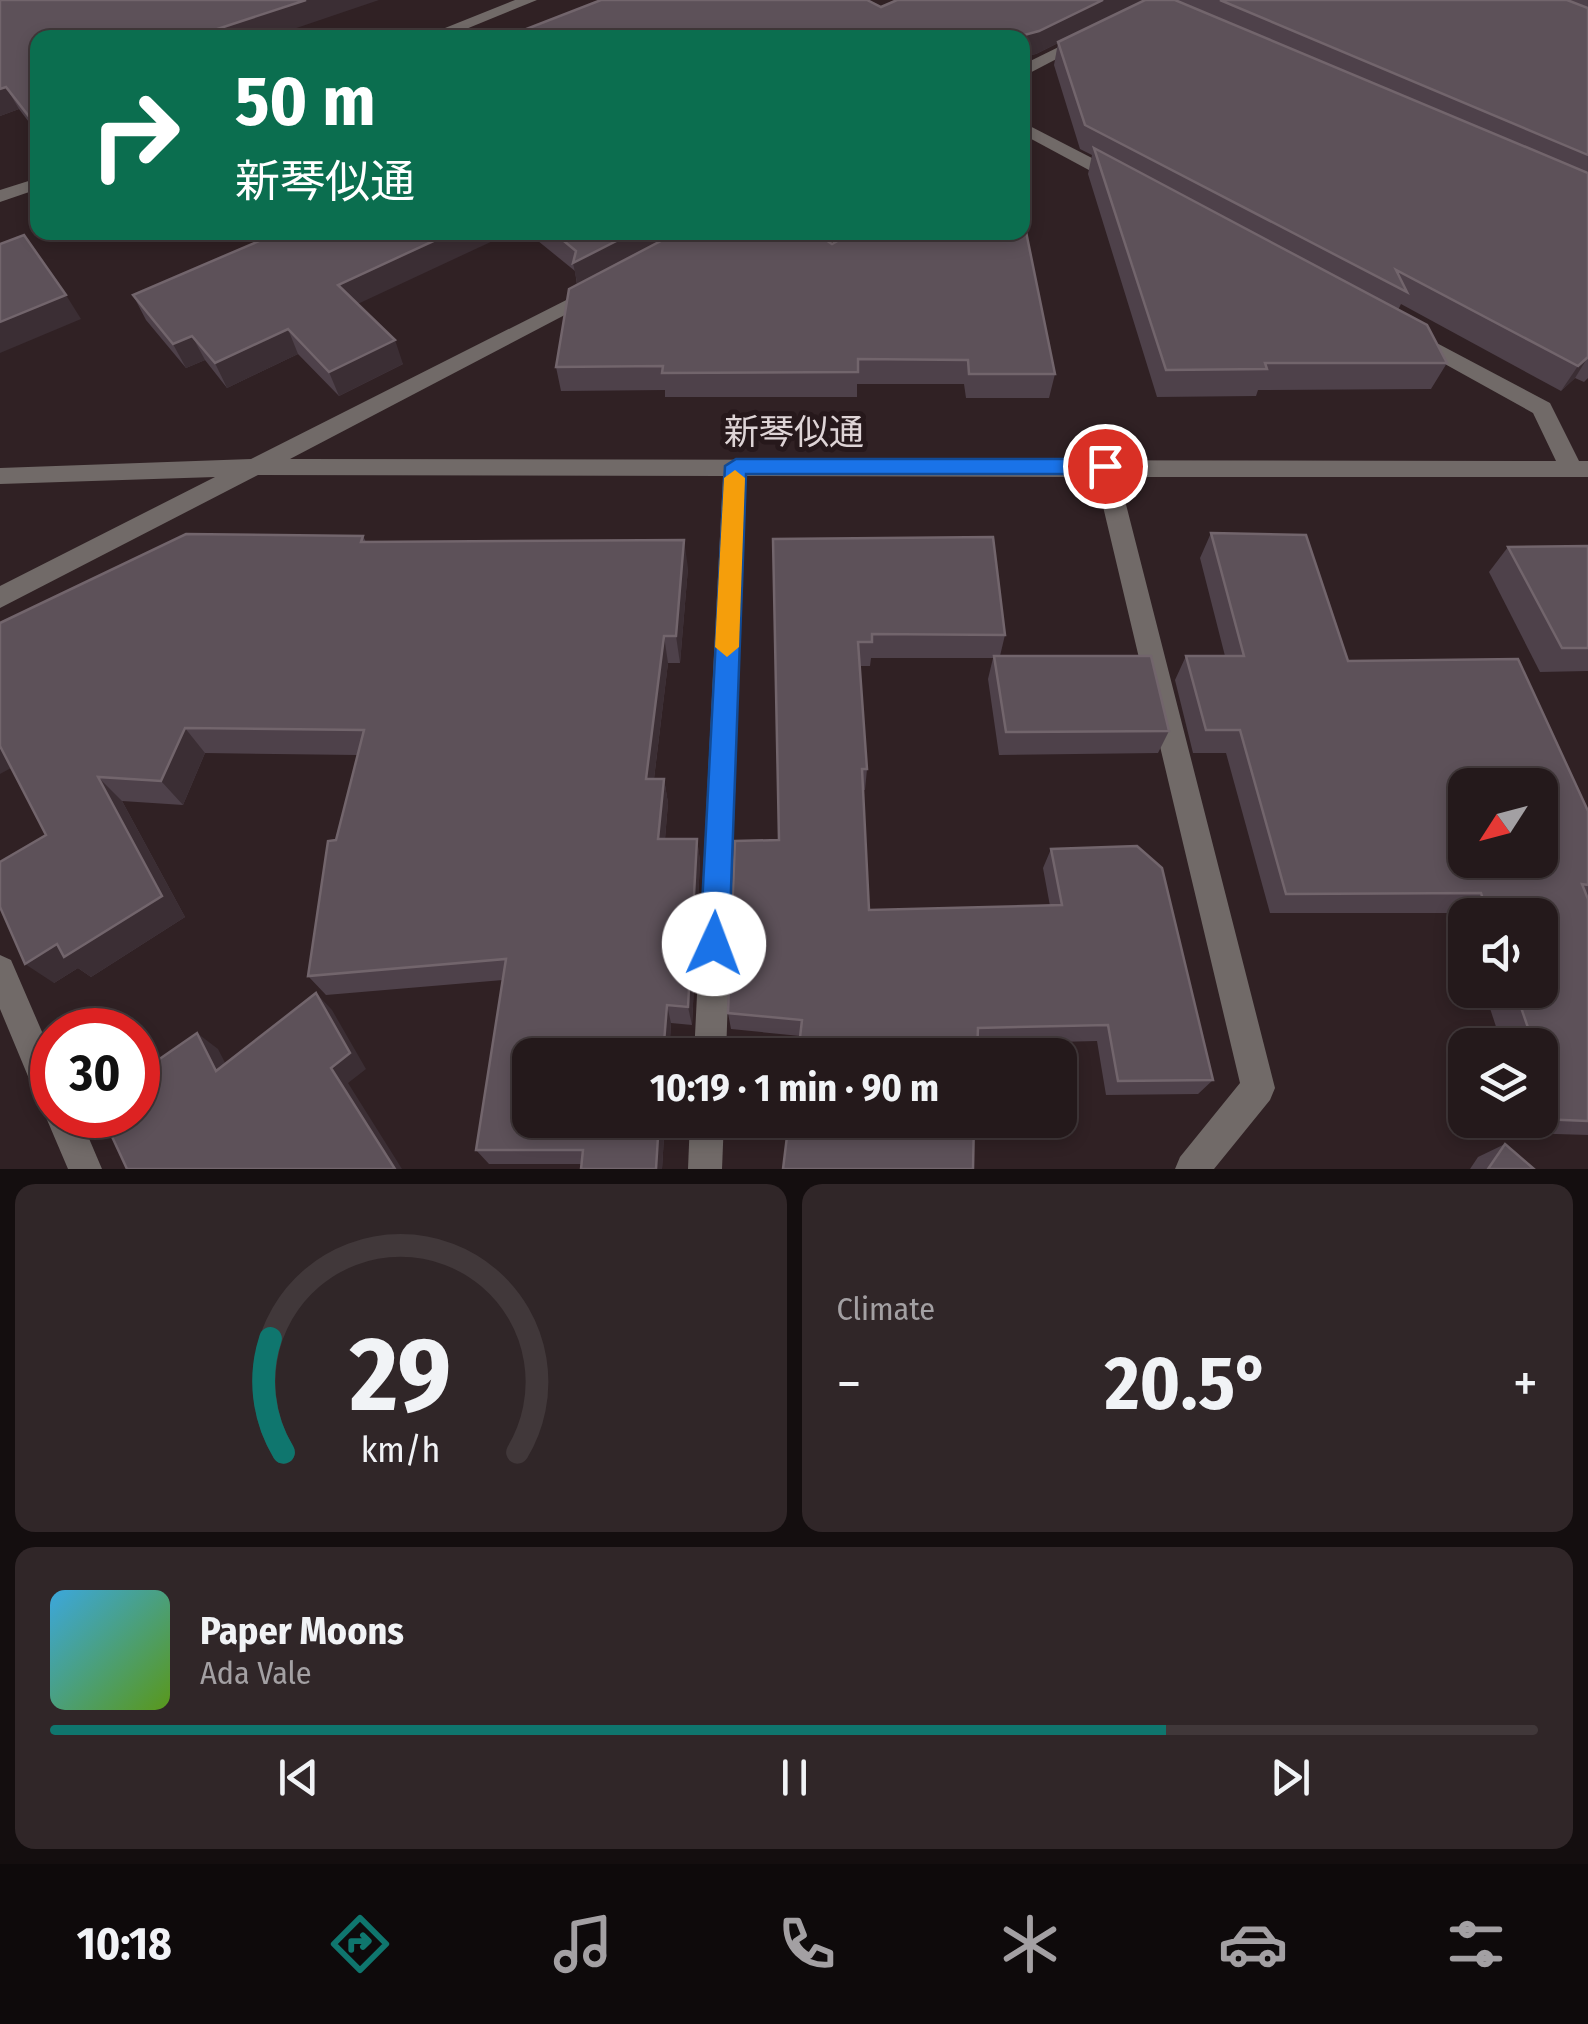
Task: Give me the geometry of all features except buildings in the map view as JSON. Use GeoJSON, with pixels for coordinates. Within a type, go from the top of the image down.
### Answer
{"type":"FeatureCollection","features":[{"type":"Feature","properties":{"kind":"street"},"geometry":{"type":"LineString","coordinates":[[449,30],[528,0]]}},
{"type":"Feature","properties":{"kind":"street"},"geometry":{"type":"LineString","coordinates":[[1030,68],[1104,30]]}},
{"type":"Feature","properties":{"kind":"street"},"geometry":{"type":"LineString","coordinates":[[1030,130],[1144,192]]}},
{"type":"Feature","properties":{"kind":"street"},"geometry":{"type":"LineString","coordinates":[[0,196],[30,185]]}},
{"type":"Feature","properties":{"kind":"street"},"geometry":{"type":"LineString","coordinates":[[0,598],[608,285]]}},
{"type":"Feature","properties":{"kind":"street"},"geometry":{"type":"LineString","coordinates":[[1386,323],[1542,408],[1580,469]]}},
{"type":"Feature","properties":{"kind":"street"},"geometry":{"type":"LineString","coordinates":[[711,1038],[736,466]]}},
{"type":"Feature","properties":{"kind":"street"},"geometry":{"type":"LineString","coordinates":[[1105,466],[1258,1088],[1192,1169]]}},
{"type":"Feature","properties":{"kind":"street","name":"新琴似通"},"geometry":{"type":"LineString","coordinates":[[0,476],[254,467],[1580,469]]}},
{"type":"Feature","properties":{"kind":"street"},"geometry":{"type":"LineString","coordinates":[[0,971],[30,1041]]}},
{"type":"Feature","properties":{"kind":"street"},"geometry":{"type":"LineString","coordinates":[[72,1138],[85,1169]]}},
{"type":"Feature","properties":{"kind":"street"},"geometry":{"type":"LineString","coordinates":[[705,1169],[706,1138]]}},
{"type":"Feature","properties":{"kind":"slow traffic"},"geometry":{"type":"LineString","coordinates":[[727,647],[735,478]]}},
{"type":"Feature","properties":{"kind":"route"},"geometry":{"type":"LineString","coordinates":[[714,944],[736,466],[1105,466]]}}]}
